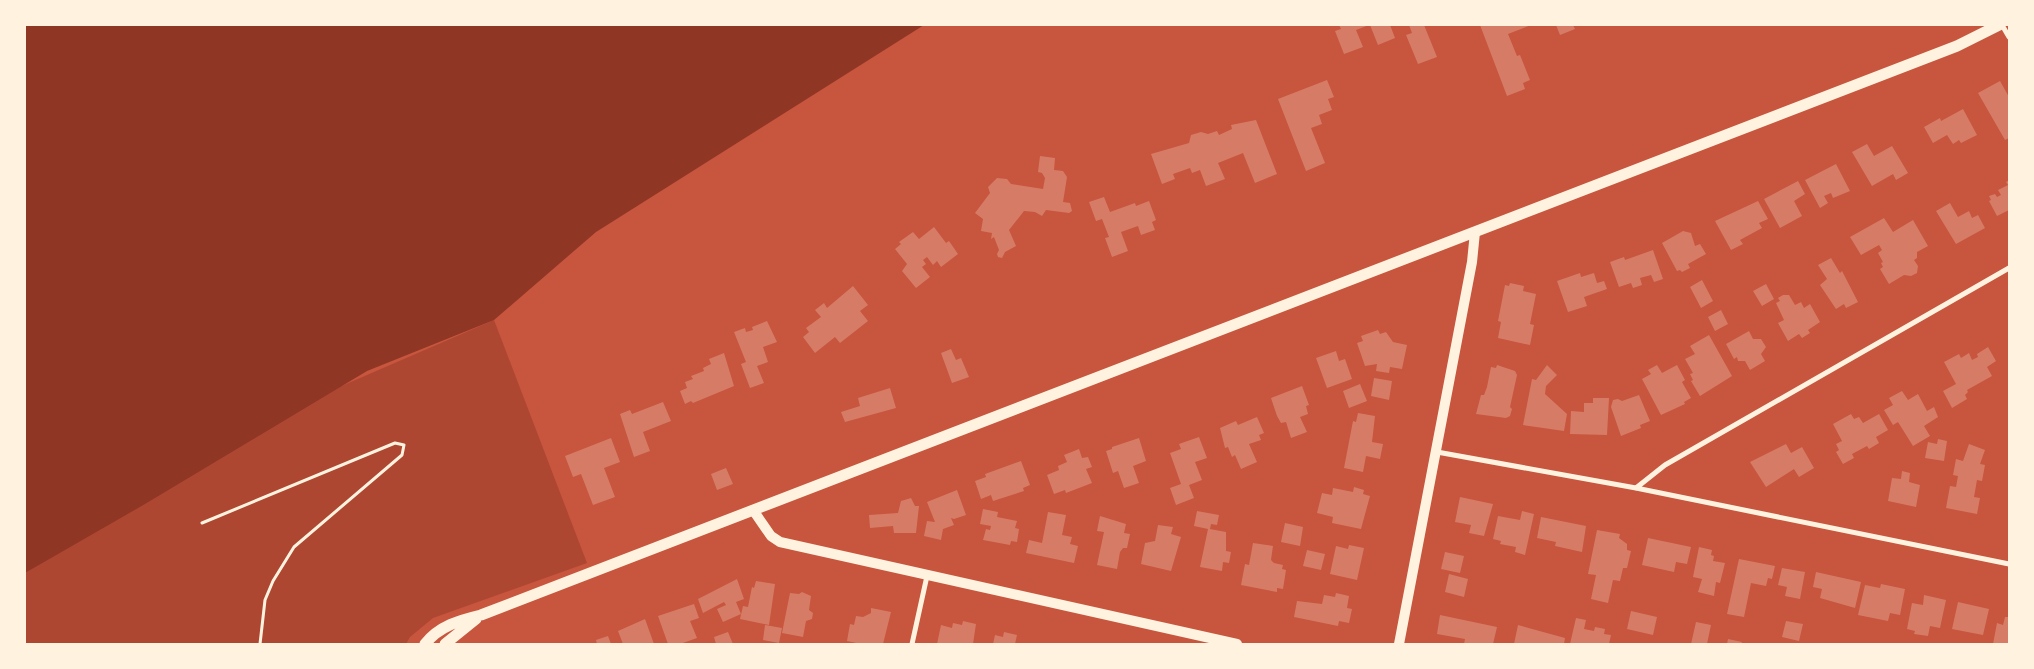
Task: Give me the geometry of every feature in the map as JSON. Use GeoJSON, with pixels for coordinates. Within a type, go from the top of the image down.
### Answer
{"type":"FeatureCollection","features":[{"type":"Feature","properties":{"kind":"main road"},"geometry":{"type":"LineString","coordinates":[[425,644],[440,629],[1958,46],[2001,25]]}},
{"type":"Feature","properties":{"kind":"main road"},"geometry":{"type":"LineString","coordinates":[[1399,644],[1437,452],[1472,262],[1475,232]]}},
{"type":"Feature","properties":{"kind":"main road"},"geometry":{"type":"LineString","coordinates":[[753,510],[771,536],[780,542],[1237,644]]}},
{"type":"Feature","properties":{"kind":"main road"},"geometry":{"type":"LineString","coordinates":[[445,644],[482,614]]}},
{"type":"Feature","properties":{"kind":"street"},"geometry":{"type":"LineString","coordinates":[[2001,25],[2009,37]]}},
{"type":"Feature","properties":{"kind":"street"},"geometry":{"type":"LineString","coordinates":[[1636,488],[1665,465],[2009,268]]}},
{"type":"Feature","properties":{"kind":"street"},"geometry":{"type":"LineString","coordinates":[[1437,452],[1636,488],[2009,564]]}},
{"type":"Feature","properties":{"kind":"street"},"geometry":{"type":"LineString","coordinates":[[912,644],[927,576]]}},
{"type":"Feature","properties":{"kind":"path"},"geometry":{"type":"LineString","coordinates":[[202,523],[395,443],[404,445],[402,455],[294,547],[273,581],[265,600],[260,644]]}},
{"type":"Feature","properties":{"kind":"shaded area"},"geometry":{"type":"Polygon","coordinates":[[[25,25],[924,25],[596,232],[494,320],[367,371],[145,504],[25,573],[25,25]]]}},
{"type":"Feature","properties":{"kind":"shaded area"},"geometry":{"type":"Polygon","coordinates":[[[494,320],[587,563],[433,618],[410,637],[406,644],[25,644],[25,573],[300,404],[494,320]]]}},
{"type":"Feature","properties":{"kind":"building"},"geometry":{"type":"Polygon","coordinates":[[[1339,25],[1369,25],[1356,30],[1363,47],[1344,54],[1335,31],[1341,29],[1339,25]]]}},
{"type":"Feature","properties":{"kind":"building"},"geometry":{"type":"Polygon","coordinates":[[[1370,25],[1390,25],[1395,38],[1378,45],[1370,25]]]}},
{"type":"Feature","properties":{"kind":"building"},"geometry":{"type":"Polygon","coordinates":[[[1409,25],[1424,25],[1437,57],[1418,64],[1406,35],[1412,33],[1409,25]]]}},
{"type":"Feature","properties":{"kind":"building"},"geometry":{"type":"Polygon","coordinates":[[[1480,25],[1531,25],[1508,34],[1517,56],[1520,55],[1530,80],[1523,83],[1525,89],[1507,96],[1480,25]]]}},
{"type":"Feature","properties":{"kind":"building"},"geometry":{"type":"Polygon","coordinates":[[[1556,25],[1573,25],[1575,29],[1560,35],[1556,25]]]}},
{"type":"Feature","properties":{"kind":"building"},"geometry":{"type":"Polygon","coordinates":[[[1327,80],[1334,97],[1328,99],[1332,110],[1319,115],[1322,124],[1311,128],[1325,163],[1306,171],[1278,99],[1327,80]]]}},
{"type":"Feature","properties":{"kind":"building"},"geometry":{"type":"Polygon","coordinates":[[[2000,81],[2009,97],[2009,138],[2005,140],[1978,93],[2000,81]]]}},
{"type":"Feature","properties":{"kind":"building"},"geometry":{"type":"Polygon","coordinates":[[[1963,109],[1977,135],[1961,143],[1959,140],[1953,144],[1947,135],[1933,143],[1924,127],[1940,118],[1941,121],[1963,109]]]}},
{"type":"Feature","properties":{"kind":"building"},"geometry":{"type":"Polygon","coordinates":[[[1256,120],[1277,174],[1255,183],[1243,153],[1218,163],[1225,179],[1206,186],[1200,170],[1192,173],[1190,168],[1173,174],[1175,179],[1162,184],[1151,154],[1189,143],[1191,135],[1201,132],[1208,134],[1217,131],[1219,135],[1232,129],[1231,125],[1256,120]]]}},
{"type":"Feature","properties":{"kind":"building"},"geometry":{"type":"Polygon","coordinates":[[[1867,144],[1874,156],[1892,146],[1908,173],[1896,180],[1893,174],[1872,186],[1852,152],[1867,144]]]}},
{"type":"Feature","properties":{"kind":"building"},"geometry":{"type":"Polygon","coordinates":[[[1040,156],[1055,158],[1054,170],[1063,171],[1067,177],[1063,202],[1070,203],[1072,211],[1069,213],[1046,210],[1042,216],[1035,212],[1024,211],[1009,230],[1016,246],[1005,252],[1002,258],[998,257],[999,250],[994,237],[991,239],[992,233],[981,231],[983,219],[975,213],[990,193],[988,187],[997,178],[1007,179],[1011,184],[1043,189],[1045,178],[1042,173],[1038,172],[1040,156]]]}},
{"type":"Feature","properties":{"kind":"building"},"geometry":{"type":"Polygon","coordinates":[[[1836,164],[1850,191],[1833,198],[1831,193],[1824,196],[1828,203],[1820,208],[1805,180],[1836,164]]]}},
{"type":"Feature","properties":{"kind":"building"},"geometry":{"type":"Polygon","coordinates":[[[2009,180],[2009,210],[1997,216],[1989,201],[1991,200],[1989,196],[1995,194],[1997,197],[2001,195],[1998,190],[2008,185],[2006,182],[2009,180]]]}},
{"type":"Feature","properties":{"kind":"building"},"geometry":{"type":"Polygon","coordinates":[[[1798,181],[1805,194],[1794,201],[1802,216],[1780,228],[1764,199],[1798,181]]]}},
{"type":"Feature","properties":{"kind":"building"},"geometry":{"type":"Polygon","coordinates":[[[1104,197],[1110,212],[1135,203],[1136,206],[1149,201],[1156,220],[1152,222],[1155,230],[1141,235],[1138,226],[1121,232],[1128,251],[1112,257],[1105,238],[1109,237],[1102,219],[1096,221],[1089,202],[1104,197]]]}},
{"type":"Feature","properties":{"kind":"building"},"geometry":{"type":"Polygon","coordinates":[[[1758,201],[1768,219],[1759,223],[1762,228],[1740,240],[1743,244],[1731,250],[1715,221],[1758,201]]]}},
{"type":"Feature","properties":{"kind":"building"},"geometry":{"type":"Polygon","coordinates":[[[1950,203],[1958,217],[1969,211],[1972,218],[1978,215],[1985,228],[1956,244],[1936,211],[1950,203]]]}},
{"type":"Feature","properties":{"kind":"building"},"geometry":{"type":"Polygon","coordinates":[[[1884,218],[1893,232],[1913,220],[1928,246],[1917,252],[1917,258],[1914,260],[1918,266],[1917,273],[1911,276],[1904,275],[1889,284],[1880,269],[1883,267],[1881,263],[1883,262],[1878,253],[1882,250],[1879,245],[1861,255],[1850,237],[1884,218]]]}},
{"type":"Feature","properties":{"kind":"building"},"geometry":{"type":"Polygon","coordinates":[[[934,227],[946,243],[949,241],[958,254],[941,267],[937,261],[933,265],[927,257],[923,260],[926,264],[922,267],[930,277],[916,288],[902,271],[907,264],[895,249],[901,244],[899,242],[913,232],[919,239],[934,227]]]}},
{"type":"Feature","properties":{"kind":"building"},"geometry":{"type":"Polygon","coordinates":[[[1683,231],[1691,233],[1695,246],[1700,244],[1706,254],[1688,264],[1690,268],[1682,272],[1680,270],[1677,271],[1662,243],[1683,231]]]}},
{"type":"Feature","properties":{"kind":"building"},"geometry":{"type":"Polygon","coordinates":[[[1653,250],[1663,279],[1654,282],[1651,275],[1640,278],[1642,285],[1633,288],[1631,283],[1619,287],[1610,262],[1624,257],[1625,260],[1653,250]]]}},
{"type":"Feature","properties":{"kind":"building"},"geometry":{"type":"Polygon","coordinates":[[[1831,258],[1840,273],[1842,271],[1858,302],[1846,308],[1844,304],[1836,309],[1820,285],[1827,279],[1818,265],[1831,258]]]}},
{"type":"Feature","properties":{"kind":"building"},"geometry":{"type":"Polygon","coordinates":[[[1580,273],[1581,277],[1594,273],[1597,283],[1604,281],[1607,289],[1584,297],[1587,306],[1568,312],[1557,281],[1580,273]]]}},
{"type":"Feature","properties":{"kind":"building"},"geometry":{"type":"Polygon","coordinates":[[[1702,280],[1713,301],[1701,308],[1690,287],[1702,280]]]}},
{"type":"Feature","properties":{"kind":"building"},"geometry":{"type":"Polygon","coordinates":[[[1510,283],[1524,286],[1523,291],[1536,294],[1530,324],[1534,325],[1530,345],[1498,338],[1501,322],[1498,321],[1505,285],[1509,286],[1510,283]]]}},
{"type":"Feature","properties":{"kind":"building"},"geometry":{"type":"Polygon","coordinates":[[[1766,284],[1774,299],[1762,306],[1753,291],[1766,284]]]}},
{"type":"Feature","properties":{"kind":"building"},"geometry":{"type":"Polygon","coordinates":[[[853,286],[868,305],[860,311],[868,321],[840,343],[835,337],[815,353],[803,337],[809,332],[806,328],[821,317],[815,310],[824,303],[827,308],[853,286]]]}},
{"type":"Feature","properties":{"kind":"building"},"geometry":{"type":"Polygon","coordinates":[[[1783,295],[1789,295],[1795,305],[1801,302],[1804,308],[1810,304],[1820,322],[1808,330],[1810,333],[1802,338],[1799,334],[1788,341],[1778,323],[1784,320],[1776,303],[1780,301],[1778,298],[1783,295]]]}},
{"type":"Feature","properties":{"kind":"building"},"geometry":{"type":"Polygon","coordinates":[[[1721,310],[1728,324],[1715,331],[1708,317],[1721,310]]]}},
{"type":"Feature","properties":{"kind":"building"},"geometry":{"type":"Polygon","coordinates":[[[767,321],[777,342],[763,347],[768,362],[757,366],[764,383],[750,388],[741,364],[746,362],[734,332],[745,328],[746,332],[753,330],[752,327],[767,321]]]}},
{"type":"Feature","properties":{"kind":"building"},"geometry":{"type":"Polygon","coordinates":[[[1378,330],[1380,334],[1386,332],[1393,342],[1407,345],[1402,369],[1390,367],[1389,373],[1376,371],[1377,364],[1365,366],[1357,343],[1363,341],[1361,336],[1378,330]]]}},
{"type":"Feature","properties":{"kind":"building"},"geometry":{"type":"Polygon","coordinates":[[[1749,331],[1753,339],[1761,339],[1766,347],[1761,354],[1765,361],[1750,370],[1745,361],[1738,361],[1737,357],[1734,359],[1726,344],[1749,331]]]}},
{"type":"Feature","properties":{"kind":"building"},"geometry":{"type":"Polygon","coordinates":[[[1709,335],[1732,376],[1700,396],[1691,381],[1693,380],[1690,374],[1693,373],[1685,359],[1695,354],[1690,346],[1709,335]]]}},
{"type":"Feature","properties":{"kind":"building"},"geometry":{"type":"Polygon","coordinates":[[[1988,347],[1996,361],[1987,367],[1992,376],[1967,390],[1968,392],[1965,395],[1967,399],[1952,408],[1943,391],[1956,384],[1944,362],[1959,354],[1961,358],[1969,353],[1972,360],[1978,357],[1977,354],[1988,347]]]}},
{"type":"Feature","properties":{"kind":"building"},"geometry":{"type":"Polygon","coordinates":[[[951,349],[956,360],[961,358],[969,377],[952,383],[941,353],[951,349]]]}},
{"type":"Feature","properties":{"kind":"building"},"geometry":{"type":"Polygon","coordinates":[[[1336,351],[1339,361],[1345,359],[1352,379],[1327,388],[1316,358],[1336,351]]]}},
{"type":"Feature","properties":{"kind":"building"},"geometry":{"type":"Polygon","coordinates":[[[724,353],[734,386],[693,403],[691,401],[685,404],[680,391],[687,388],[685,382],[693,379],[691,376],[704,371],[703,368],[711,364],[709,359],[724,353]]]}},
{"type":"Feature","properties":{"kind":"building"},"geometry":{"type":"Polygon","coordinates":[[[1497,365],[1515,371],[1517,375],[1510,407],[1512,409],[1510,416],[1506,418],[1476,414],[1481,395],[1484,395],[1487,387],[1491,367],[1496,368],[1497,365]]]}},
{"type":"Feature","properties":{"kind":"building"},"geometry":{"type":"Polygon","coordinates":[[[1547,365],[1557,375],[1546,386],[1545,394],[1567,414],[1564,431],[1523,425],[1532,379],[1536,380],[1547,365]]]}},
{"type":"Feature","properties":{"kind":"building"},"geometry":{"type":"Polygon","coordinates":[[[1657,365],[1662,373],[1677,365],[1685,380],[1682,382],[1691,398],[1684,402],[1685,404],[1661,415],[1642,379],[1651,374],[1648,370],[1657,365]]]}},
{"type":"Feature","properties":{"kind":"building"},"geometry":{"type":"Polygon","coordinates":[[[1374,378],[1392,381],[1389,400],[1371,396],[1374,378]]]}},
{"type":"Feature","properties":{"kind":"building"},"geometry":{"type":"Polygon","coordinates":[[[1360,384],[1367,401],[1349,408],[1343,391],[1360,384]]]}},
{"type":"Feature","properties":{"kind":"building"},"geometry":{"type":"Polygon","coordinates":[[[1302,386],[1309,405],[1306,406],[1308,414],[1300,417],[1307,432],[1291,438],[1286,422],[1281,423],[1277,416],[1271,398],[1302,386]]]}},
{"type":"Feature","properties":{"kind":"building"},"geometry":{"type":"Polygon","coordinates":[[[890,388],[896,408],[845,422],[841,412],[860,406],[858,398],[890,388]]]}},
{"type":"Feature","properties":{"kind":"building"},"geometry":{"type":"Polygon","coordinates":[[[1902,391],[1908,400],[1918,394],[1927,411],[1934,407],[1938,417],[1924,426],[1930,436],[1913,446],[1898,422],[1893,425],[1884,410],[1893,405],[1889,398],[1902,391]]]}},
{"type":"Feature","properties":{"kind":"building"},"geometry":{"type":"Polygon","coordinates":[[[1639,395],[1650,421],[1640,425],[1641,428],[1621,436],[1611,407],[1613,400],[1618,399],[1622,401],[1639,395]]]}},
{"type":"Feature","properties":{"kind":"building"},"geometry":{"type":"Polygon","coordinates":[[[1593,398],[1609,398],[1607,435],[1570,434],[1571,411],[1584,412],[1584,403],[1593,403],[1593,398]]]}},
{"type":"Feature","properties":{"kind":"building"},"geometry":{"type":"Polygon","coordinates":[[[663,402],[671,421],[643,432],[650,451],[634,457],[620,414],[630,410],[632,414],[663,402]]]}},
{"type":"Feature","properties":{"kind":"building"},"geometry":{"type":"Polygon","coordinates":[[[1358,413],[1375,416],[1372,442],[1383,444],[1380,459],[1366,456],[1363,472],[1344,468],[1353,421],[1356,422],[1358,413]]]}},
{"type":"Feature","properties":{"kind":"building"},"geometry":{"type":"Polygon","coordinates":[[[1851,414],[1854,419],[1859,417],[1863,423],[1879,414],[1888,430],[1876,437],[1879,443],[1869,449],[1867,446],[1852,454],[1854,458],[1843,464],[1836,452],[1839,450],[1836,444],[1842,441],[1833,424],[1851,414]]]}},
{"type":"Feature","properties":{"kind":"building"},"geometry":{"type":"Polygon","coordinates":[[[1257,417],[1264,433],[1259,435],[1261,440],[1249,444],[1257,462],[1241,469],[1235,455],[1232,457],[1228,447],[1225,448],[1220,428],[1236,421],[1238,425],[1257,417]]]}},
{"type":"Feature","properties":{"kind":"building"},"geometry":{"type":"Polygon","coordinates":[[[1199,437],[1207,458],[1195,462],[1202,480],[1189,485],[1194,498],[1176,505],[1170,488],[1181,484],[1170,453],[1181,449],[1179,444],[1199,437]]]}},
{"type":"Feature","properties":{"kind":"building"},"geometry":{"type":"Polygon","coordinates":[[[611,438],[620,462],[604,468],[615,497],[593,505],[581,474],[573,477],[565,456],[611,438]]]}},
{"type":"Feature","properties":{"kind":"building"},"geometry":{"type":"Polygon","coordinates":[[[1139,438],[1146,461],[1133,466],[1139,483],[1124,488],[1118,471],[1113,473],[1106,451],[1112,449],[1112,447],[1139,438]]]}},
{"type":"Feature","properties":{"kind":"building"},"geometry":{"type":"Polygon","coordinates":[[[1938,439],[1947,441],[1944,461],[1925,458],[1928,442],[1937,444],[1938,439]]]}},
{"type":"Feature","properties":{"kind":"building"},"geometry":{"type":"Polygon","coordinates":[[[1786,444],[1791,453],[1802,447],[1814,468],[1799,477],[1794,469],[1766,487],[1750,462],[1786,444]]]}},
{"type":"Feature","properties":{"kind":"building"},"geometry":{"type":"Polygon","coordinates":[[[1969,444],[1985,450],[1980,464],[1985,465],[1982,481],[1977,480],[1974,497],[1980,498],[1977,514],[1946,508],[1950,486],[1956,487],[1958,476],[1953,475],[1956,459],[1963,461],[1969,444]]]}},
{"type":"Feature","properties":{"kind":"building"},"geometry":{"type":"Polygon","coordinates":[[[1079,449],[1082,458],[1088,457],[1092,467],[1086,469],[1092,483],[1066,493],[1065,490],[1054,494],[1047,475],[1059,470],[1058,466],[1067,462],[1064,455],[1079,449]]]}},
{"type":"Feature","properties":{"kind":"building"},"geometry":{"type":"Polygon","coordinates":[[[1021,461],[1030,485],[1023,488],[1024,491],[993,501],[991,495],[981,499],[975,481],[986,477],[985,474],[1021,461]]]}},
{"type":"Feature","properties":{"kind":"building"},"geometry":{"type":"Polygon","coordinates":[[[726,468],[733,484],[717,490],[711,474],[726,468]]]}},
{"type":"Feature","properties":{"kind":"building"},"geometry":{"type":"Polygon","coordinates":[[[1902,471],[1910,473],[1909,482],[1920,485],[1916,507],[1888,501],[1892,478],[1901,479],[1902,471]]]}},
{"type":"Feature","properties":{"kind":"building"},"geometry":{"type":"Polygon","coordinates":[[[1354,487],[1364,490],[1363,494],[1370,496],[1361,529],[1332,523],[1333,517],[1317,513],[1322,493],[1332,495],[1333,488],[1353,492],[1354,487]]]}},
{"type":"Feature","properties":{"kind":"building"},"geometry":{"type":"Polygon","coordinates":[[[957,490],[966,515],[954,519],[951,518],[954,525],[943,529],[941,540],[924,536],[927,521],[935,522],[927,502],[957,490]]]}},
{"type":"Feature","properties":{"kind":"building"},"geometry":{"type":"Polygon","coordinates":[[[1460,497],[1493,504],[1484,536],[1469,533],[1471,525],[1455,522],[1460,497]]]}},
{"type":"Feature","properties":{"kind":"building"},"geometry":{"type":"Polygon","coordinates":[[[911,498],[915,506],[919,506],[916,533],[894,533],[893,526],[870,528],[869,515],[898,513],[901,501],[911,498]]]}},
{"type":"Feature","properties":{"kind":"building"},"geometry":{"type":"Polygon","coordinates":[[[983,509],[998,512],[997,517],[1017,521],[1015,528],[1019,529],[1017,542],[1011,541],[1010,545],[983,540],[986,529],[990,530],[991,526],[980,524],[983,509]]]}},
{"type":"Feature","properties":{"kind":"building"},"geometry":{"type":"Polygon","coordinates":[[[1197,511],[1219,515],[1217,525],[1211,524],[1210,529],[1226,532],[1226,551],[1231,552],[1229,563],[1223,562],[1222,571],[1200,567],[1208,529],[1194,526],[1197,511]]]}},
{"type":"Feature","properties":{"kind":"building"},"geometry":{"type":"Polygon","coordinates":[[[1522,511],[1534,514],[1525,555],[1515,552],[1516,547],[1500,544],[1501,541],[1493,539],[1498,516],[1520,520],[1522,511]]]}},
{"type":"Feature","properties":{"kind":"building"},"geometry":{"type":"Polygon","coordinates":[[[1048,512],[1066,515],[1062,535],[1072,537],[1070,544],[1078,546],[1074,563],[1026,553],[1029,540],[1042,543],[1048,512]]]}},
{"type":"Feature","properties":{"kind":"building"},"geometry":{"type":"Polygon","coordinates":[[[1100,516],[1126,524],[1124,533],[1130,534],[1127,548],[1123,548],[1120,552],[1117,569],[1097,565],[1104,532],[1097,531],[1100,516]]]}},
{"type":"Feature","properties":{"kind":"building"},"geometry":{"type":"Polygon","coordinates":[[[1541,517],[1586,526],[1582,552],[1555,546],[1556,542],[1537,538],[1541,517]]]}},
{"type":"Feature","properties":{"kind":"building"},"geometry":{"type":"Polygon","coordinates":[[[1285,523],[1303,527],[1300,546],[1281,542],[1285,523]]]}},
{"type":"Feature","properties":{"kind":"building"},"geometry":{"type":"Polygon","coordinates":[[[1158,525],[1173,527],[1171,534],[1181,537],[1171,571],[1141,564],[1145,543],[1155,541],[1158,525]]]}},
{"type":"Feature","properties":{"kind":"building"},"geometry":{"type":"Polygon","coordinates":[[[1597,530],[1620,534],[1619,538],[1627,544],[1627,550],[1631,551],[1627,568],[1623,568],[1620,581],[1613,580],[1608,603],[1591,599],[1596,575],[1588,574],[1597,530]]]}},
{"type":"Feature","properties":{"kind":"building"},"geometry":{"type":"Polygon","coordinates":[[[1648,538],[1691,547],[1687,564],[1676,562],[1674,572],[1642,565],[1648,538]]]}},
{"type":"Feature","properties":{"kind":"building"},"geometry":{"type":"Polygon","coordinates":[[[1253,543],[1273,546],[1271,560],[1274,563],[1283,565],[1282,569],[1286,570],[1283,589],[1277,588],[1277,592],[1241,585],[1245,564],[1249,565],[1253,543]]]}},
{"type":"Feature","properties":{"kind":"building"},"geometry":{"type":"Polygon","coordinates":[[[1349,545],[1364,548],[1357,580],[1330,574],[1336,546],[1348,549],[1349,545]]]}},
{"type":"Feature","properties":{"kind":"building"},"geometry":{"type":"Polygon","coordinates":[[[1699,547],[1712,550],[1713,561],[1725,563],[1720,583],[1716,582],[1714,596],[1698,592],[1702,579],[1693,577],[1699,547]]]}},
{"type":"Feature","properties":{"kind":"building"},"geometry":{"type":"Polygon","coordinates":[[[1307,550],[1325,554],[1321,570],[1303,566],[1307,550]]]}},
{"type":"Feature","properties":{"kind":"building"},"geometry":{"type":"Polygon","coordinates":[[[1445,552],[1464,556],[1460,573],[1441,569],[1445,552]]]}},
{"type":"Feature","properties":{"kind":"building"},"geometry":{"type":"Polygon","coordinates":[[[1739,559],[1775,566],[1772,579],[1768,578],[1766,586],[1751,583],[1744,617],[1727,614],[1739,559]]]}},
{"type":"Feature","properties":{"kind":"building"},"geometry":{"type":"Polygon","coordinates":[[[1782,568],[1805,572],[1800,599],[1785,596],[1787,587],[1778,585],[1782,568]]]}},
{"type":"Feature","properties":{"kind":"building"},"geometry":{"type":"Polygon","coordinates":[[[1816,572],[1861,582],[1855,608],[1820,598],[1822,589],[1813,587],[1816,572]]]}},
{"type":"Feature","properties":{"kind":"building"},"geometry":{"type":"Polygon","coordinates":[[[1449,574],[1468,579],[1464,597],[1445,592],[1449,574]]]}},
{"type":"Feature","properties":{"kind":"building"},"geometry":{"type":"Polygon","coordinates":[[[737,579],[744,599],[736,602],[741,614],[723,622],[717,609],[726,605],[724,602],[703,613],[698,599],[737,579]]]}},
{"type":"Feature","properties":{"kind":"building"},"geometry":{"type":"Polygon","coordinates":[[[756,581],[775,584],[769,625],[740,619],[743,606],[748,607],[752,587],[754,588],[756,581]]]}},
{"type":"Feature","properties":{"kind":"building"},"geometry":{"type":"Polygon","coordinates":[[[1881,584],[1905,589],[1900,615],[1890,613],[1888,621],[1858,615],[1865,585],[1880,588],[1881,584]]]}},
{"type":"Feature","properties":{"kind":"building"},"geometry":{"type":"Polygon","coordinates":[[[802,592],[811,596],[809,610],[813,613],[812,619],[806,621],[803,637],[782,633],[790,593],[799,594],[802,592]]]}},
{"type":"Feature","properties":{"kind":"building"},"geometry":{"type":"Polygon","coordinates":[[[1336,593],[1349,596],[1347,608],[1352,609],[1349,623],[1339,621],[1338,626],[1294,617],[1297,601],[1322,604],[1324,595],[1335,597],[1336,593]]]}},
{"type":"Feature","properties":{"kind":"building"},"geometry":{"type":"Polygon","coordinates":[[[1924,595],[1946,600],[1940,628],[1930,626],[1928,636],[1914,634],[1915,631],[1907,629],[1912,603],[1923,605],[1924,595]]]}},
{"type":"Feature","properties":{"kind":"building"},"geometry":{"type":"Polygon","coordinates":[[[1958,602],[1989,609],[1983,635],[1952,629],[1958,602]]]}},
{"type":"Feature","properties":{"kind":"building"},"geometry":{"type":"Polygon","coordinates":[[[694,604],[699,618],[690,621],[697,638],[680,644],[668,644],[658,616],[694,604]]]}},
{"type":"Feature","properties":{"kind":"building"},"geometry":{"type":"Polygon","coordinates":[[[871,608],[891,612],[883,644],[861,644],[847,641],[850,624],[854,625],[856,616],[863,617],[871,613],[871,608]]]}},
{"type":"Feature","properties":{"kind":"building"},"geometry":{"type":"Polygon","coordinates":[[[1631,611],[1657,617],[1653,635],[1627,629],[1631,611]]]}},
{"type":"Feature","properties":{"kind":"building"},"geometry":{"type":"Polygon","coordinates":[[[1440,615],[1497,627],[1493,644],[1464,644],[1465,639],[1437,634],[1440,615]]]}},
{"type":"Feature","properties":{"kind":"building"},"geometry":{"type":"Polygon","coordinates":[[[2005,617],[2009,617],[2009,644],[1993,644],[1997,623],[2003,625],[2005,617]]]}},
{"type":"Feature","properties":{"kind":"building"},"geometry":{"type":"Polygon","coordinates":[[[1576,618],[1586,620],[1584,629],[1594,631],[1595,627],[1605,629],[1604,634],[1611,635],[1609,644],[1570,644],[1576,618]]]}},
{"type":"Feature","properties":{"kind":"building"},"geometry":{"type":"Polygon","coordinates":[[[645,619],[654,644],[623,644],[618,631],[645,619]]]}},
{"type":"Feature","properties":{"kind":"building"},"geometry":{"type":"Polygon","coordinates":[[[963,621],[976,624],[973,644],[937,644],[941,625],[952,628],[953,623],[962,625],[963,621]]]}},
{"type":"Feature","properties":{"kind":"building"},"geometry":{"type":"Polygon","coordinates":[[[1786,621],[1803,624],[1799,641],[1782,637],[1786,621]]]}},
{"type":"Feature","properties":{"kind":"building"},"geometry":{"type":"Polygon","coordinates":[[[1696,622],[1711,625],[1707,644],[1691,644],[1696,622]]]}},
{"type":"Feature","properties":{"kind":"building"},"geometry":{"type":"Polygon","coordinates":[[[765,625],[782,628],[779,643],[763,640],[765,625]]]}},
{"type":"Feature","properties":{"kind":"building"},"geometry":{"type":"Polygon","coordinates":[[[1518,625],[1565,638],[1564,644],[1514,644],[1518,625]]]}},
{"type":"Feature","properties":{"kind":"building"},"geometry":{"type":"Polygon","coordinates":[[[728,632],[733,644],[716,644],[714,637],[728,632]]]}},
{"type":"Feature","properties":{"kind":"building"},"geometry":{"type":"Polygon","coordinates":[[[1004,632],[1017,635],[1015,644],[993,644],[995,635],[1003,637],[1004,632]]]}},
{"type":"Feature","properties":{"kind":"building"},"geometry":{"type":"Polygon","coordinates":[[[608,636],[611,644],[597,644],[596,640],[608,636]]]}},
{"type":"Feature","properties":{"kind":"building"},"geometry":{"type":"Polygon","coordinates":[[[1728,639],[1742,642],[1741,644],[1727,644],[1728,639]]]}}]}
